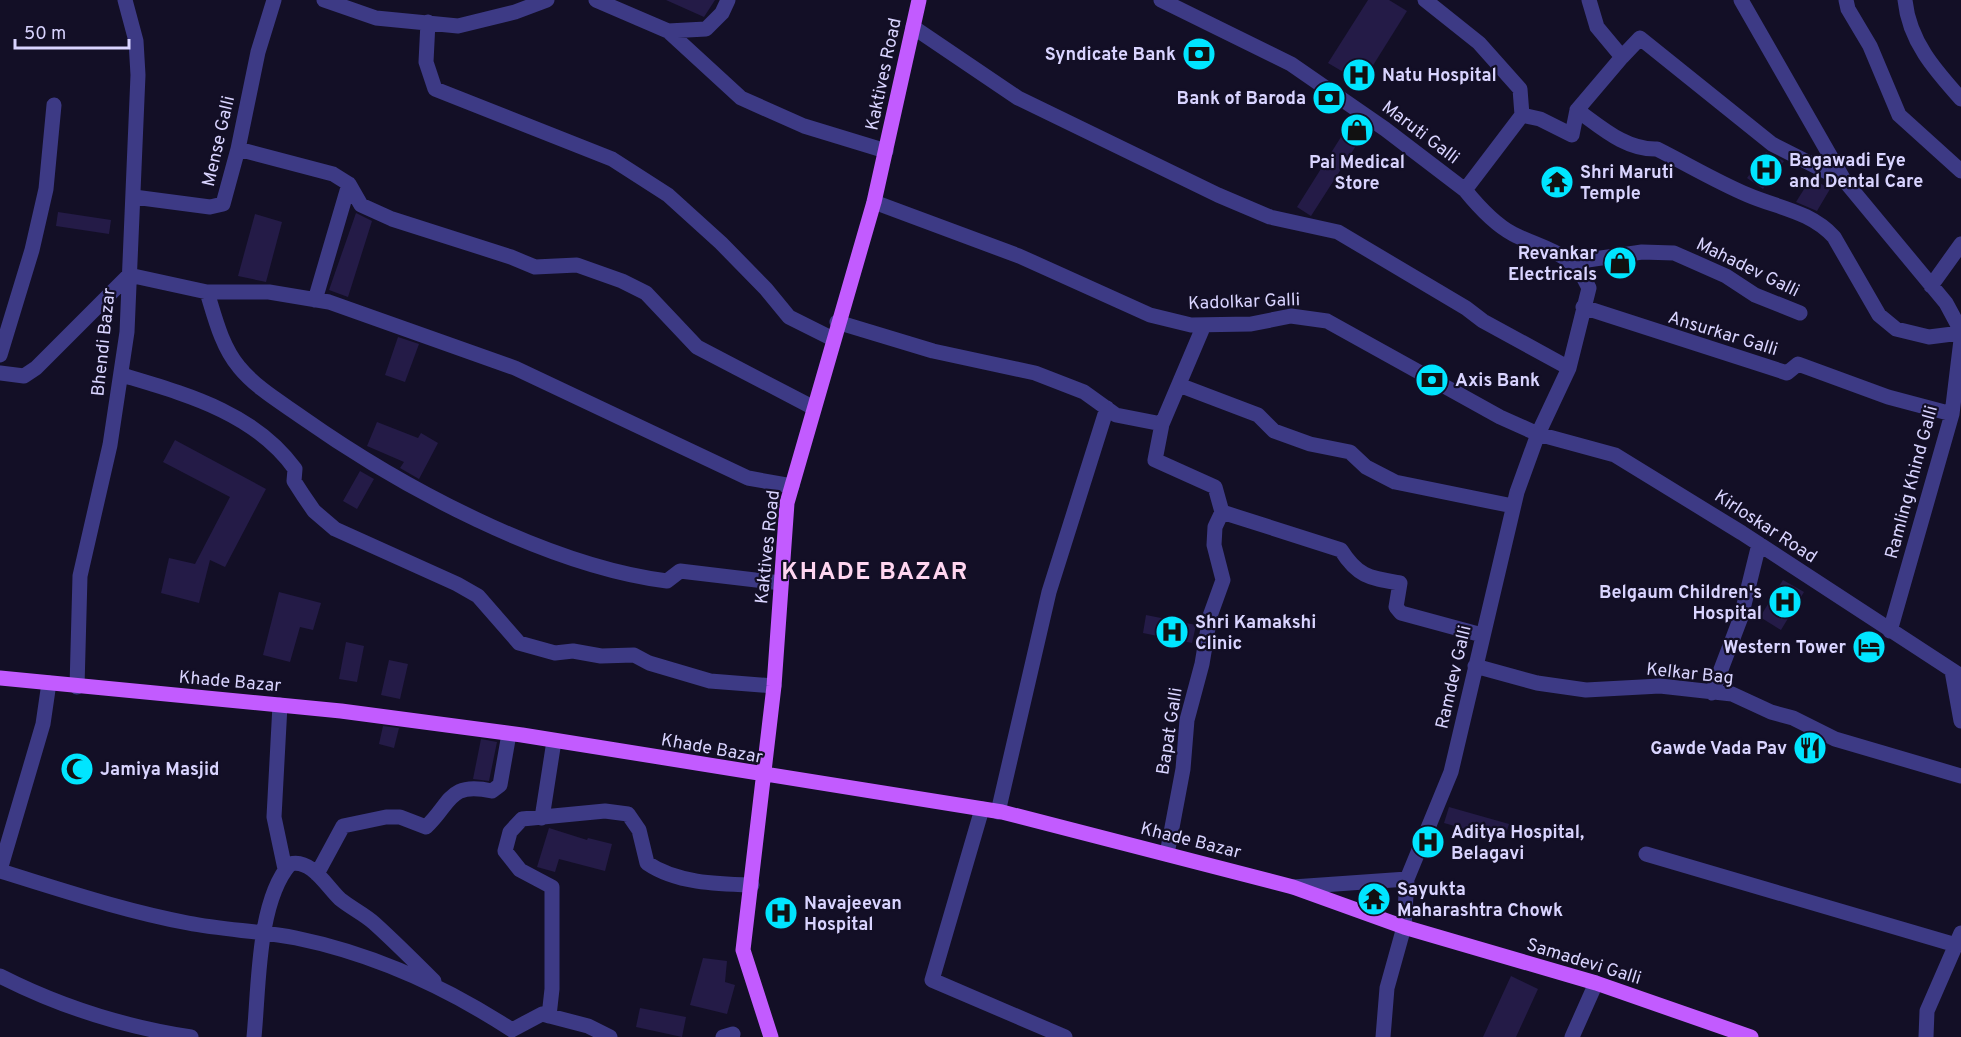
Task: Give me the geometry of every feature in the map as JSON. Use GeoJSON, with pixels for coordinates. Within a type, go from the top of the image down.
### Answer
{"type":"FeatureCollection","features":[{"type":"Feature","properties":{"kind":"main road","name":"Kaktives Road"},"geometry":{"type":"LineString","coordinates":[[771,1037],[743,950],[774,686],[787,502],[837,322],[856,269],[874,202],[919,0]]}},
{"type":"Feature","properties":{"kind":"main road","name":"Khade Bazar"},"geometry":{"type":"LineString","coordinates":[[0,678],[280,705],[509,734],[762,776],[982,809],[1293,886],[1404,927]]}},
{"type":"Feature","properties":{"kind":"main road","name":"Samadevi Galli"},"geometry":{"type":"LineString","coordinates":[[1404,927],[1596,983],[1751,1037]]}},
{"type":"Feature","properties":{"kind":"street","name":"Bhendi Bazar"},"geometry":{"type":"LineString","coordinates":[[76,687],[80,576],[110,445],[122,375],[134,197],[138,75],[136,41],[125,0]]}},
{"type":"Feature","properties":{"kind":"street","name":"Mense Galli"},"geometry":{"type":"LineString","coordinates":[[134,197],[217,207],[225,199],[258,52],[274,0]]}},
{"type":"Feature","properties":{"kind":"street"},"geometry":{"type":"LineString","coordinates":[[329,1],[376,18],[403,23],[428,22],[458,26],[515,12],[548,0]]}},
{"type":"Feature","properties":{"kind":"street"},"geometry":{"type":"LineString","coordinates":[[596,0],[668,31],[741,98],[804,126],[886,151]]}},
{"type":"Feature","properties":{"kind":"street"},"geometry":{"type":"LineString","coordinates":[[668,31],[706,28],[722,13],[728,0]]}},
{"type":"Feature","properties":{"kind":"street","name":"Maruti Galli"},"geometry":{"type":"LineString","coordinates":[[1161,0],[1291,64],[1377,123],[1465,190],[1480,209],[1511,233],[1574,262]]}},
{"type":"Feature","properties":{"kind":"street"},"geometry":{"type":"LineString","coordinates":[[1425,0],[1479,43],[1520,89],[1522,115],[1465,190]]}},
{"type":"Feature","properties":{"kind":"street"},"geometry":{"type":"LineString","coordinates":[[1589,0],[1597,27],[1622,57]]}},
{"type":"Feature","properties":{"kind":"street"},"geometry":{"type":"LineString","coordinates":[[1577,110],[1620,140],[1642,150],[1657,149],[1749,195],[1789,207],[1824,226],[1834,237],[1879,315],[1896,329],[1929,337],[1961,332],[1946,303],[1844,180],[1741,0]]}},
{"type":"Feature","properties":{"kind":"street"},"geometry":{"type":"LineString","coordinates":[[1846,0],[1848,9],[1870,46],[1899,115],[1961,171]]}},
{"type":"Feature","properties":{"kind":"street"},"geometry":{"type":"LineString","coordinates":[[1905,0],[1907,18],[1928,62],[1961,99]]}},
{"type":"Feature","properties":{"kind":"street"},"geometry":{"type":"LineString","coordinates":[[428,22],[426,62],[435,90],[612,159],[668,195],[766,289],[789,317],[833,339]]}},
{"type":"Feature","properties":{"kind":"street"},"geometry":{"type":"LineString","coordinates":[[913,27],[1018,98],[1218,195],[1270,217],[1338,232],[1378,258],[1449,297],[1483,321],[1569,368]]}},
{"type":"Feature","properties":{"kind":"street"},"geometry":{"type":"LineString","coordinates":[[1522,115],[1540,119],[1572,135],[1577,110],[1640,38],[1772,144],[1844,180]]}},
{"type":"Feature","properties":{"kind":"street"},"geometry":{"type":"LineString","coordinates":[[0,355],[32,250],[46,189],[54,105]]}},
{"type":"Feature","properties":{"kind":"street"},"geometry":{"type":"LineString","coordinates":[[238,149],[333,174],[349,184],[361,205],[392,219],[511,257],[535,267],[577,265],[622,281],[646,293],[697,347],[814,408]]}},
{"type":"Feature","properties":{"kind":"street"},"geometry":{"type":"LineString","coordinates":[[315,300],[349,184]]}},
{"type":"Feature","properties":{"kind":"street","name":"Kadolkar Galli"},"geometry":{"type":"LineString","coordinates":[[874,202],[1019,256],[1150,315],[1191,325],[1251,324],[1291,316],[1327,321],[1500,417],[1538,434]]}},
{"type":"Feature","properties":{"kind":"street"},"geometry":{"type":"LineString","coordinates":[[1931,286],[1961,244]]}},
{"type":"Feature","properties":{"kind":"street","name":"Mahadev Galli"},"geometry":{"type":"LineString","coordinates":[[1574,262],[1642,252],[1674,253],[1726,276],[1755,295],[1800,313]]}},
{"type":"Feature","properties":{"kind":"street"},"geometry":{"type":"LineString","coordinates":[[1574,262],[1589,288],[1583,307]]}},
{"type":"Feature","properties":{"kind":"street"},"geometry":{"type":"LineString","coordinates":[[0,373],[24,376],[36,368],[129,275],[207,292],[269,292],[329,302],[515,368],[748,478],[792,486]]}},
{"type":"Feature","properties":{"kind":"street"},"geometry":{"type":"LineString","coordinates":[[207,292],[219,332],[239,367],[267,393],[348,450],[480,521],[523,540],[632,577],[667,581],[680,571],[782,583]]}},
{"type":"Feature","properties":{"kind":"street","name":"Ramdev Galli"},"geometry":{"type":"LineString","coordinates":[[1383,1037],[1386,988],[1404,927],[1407,879],[1451,772],[1513,506],[1538,434],[1569,368],[1583,307]]}},
{"type":"Feature","properties":{"kind":"street","name":"Ansurkar Galli"},"geometry":{"type":"LineString","coordinates":[[1583,307],[1787,373],[1798,364],[1888,397],[1952,414]]}},
{"type":"Feature","properties":{"kind":"street"},"geometry":{"type":"LineString","coordinates":[[837,322],[933,351],[1035,373],[1084,392],[1116,415],[1162,424]]}},
{"type":"Feature","properties":{"kind":"street"},"geometry":{"type":"LineString","coordinates":[[1204,325],[1162,424],[1155,460],[1215,487],[1222,512],[1341,550],[1350,563],[1366,577],[1400,583],[1396,607],[1401,613],[1482,635]]}},
{"type":"Feature","properties":{"kind":"street","name":"Ramling Khind Galli"},"geometry":{"type":"LineString","coordinates":[[1890,631],[1952,414],[1961,340]]}},
{"type":"Feature","properties":{"kind":"street"},"geometry":{"type":"LineString","coordinates":[[122,375],[167,386],[222,410],[266,436],[295,469],[294,481],[314,511],[334,529],[457,584],[478,597],[519,643],[555,653],[573,651],[601,656],[633,655],[649,663],[710,681],[774,686]]}},
{"type":"Feature","properties":{"kind":"street"},"geometry":{"type":"LineString","coordinates":[[1179,385],[1257,415],[1274,431],[1310,444],[1350,452],[1366,467],[1395,482],[1513,506]]}},
{"type":"Feature","properties":{"kind":"street"},"geometry":{"type":"LineString","coordinates":[[998,812],[1049,592],[1107,408]]}},
{"type":"Feature","properties":{"kind":"street","name":"Kirloskar Road"},"geometry":{"type":"LineString","coordinates":[[1538,434],[1615,455],[1759,544],[1956,674]]}},
{"type":"Feature","properties":{"kind":"street","name":"Bapat Galli"},"geometry":{"type":"LineString","coordinates":[[1167,854],[1183,769],[1187,720],[1202,664],[1210,616],[1223,580],[1214,545],[1215,527],[1222,512]]}},
{"type":"Feature","properties":{"kind":"street"},"geometry":{"type":"LineString","coordinates":[[1712,693],[1741,617],[1759,544]]}},
{"type":"Feature","properties":{"kind":"street","name":"Kelkar Bag"},"geometry":{"type":"LineString","coordinates":[[1475,666],[1538,683],[1586,690],[1660,687],[1732,694],[1771,712],[1793,718],[1835,739],[1961,776]]}},
{"type":"Feature","properties":{"kind":"street"},"geometry":{"type":"LineString","coordinates":[[1956,674],[1961,721]]}},
{"type":"Feature","properties":{"kind":"street"},"geometry":{"type":"LineString","coordinates":[[49,683],[43,724],[0,871],[120,908],[189,923],[262,932],[364,957],[467,1000],[511,1035],[542,1014],[588,1026],[610,1037]]}},
{"type":"Feature","properties":{"kind":"street"},"geometry":{"type":"LineString","coordinates":[[280,705],[274,817],[285,869]]}},
{"type":"Feature","properties":{"kind":"street"},"geometry":{"type":"LineString","coordinates":[[317,874],[343,826],[386,817],[400,817],[426,827],[444,802],[465,789],[474,787],[492,791],[500,785],[509,734]]}},
{"type":"Feature","properties":{"kind":"street"},"geometry":{"type":"LineString","coordinates":[[542,818],[554,741]]}},
{"type":"Feature","properties":{"kind":"street"},"geometry":{"type":"LineString","coordinates":[[982,809],[932,980],[1065,1037]]}},
{"type":"Feature","properties":{"kind":"street"},"geometry":{"type":"LineString","coordinates":[[549,1016],[552,989],[552,887],[520,870],[505,852],[510,832],[522,819],[605,811],[628,814],[639,830],[647,863],[658,870],[685,878],[752,885]]}},
{"type":"Feature","properties":{"kind":"street"},"geometry":{"type":"LineString","coordinates":[[1646,854],[1958,939],[1927,1011],[1926,1037]]}},
{"type":"Feature","properties":{"kind":"street"},"geometry":{"type":"LineString","coordinates":[[254,1037],[262,932],[268,907],[285,869],[295,862],[317,874],[341,899],[372,921],[438,986]]}},
{"type":"Feature","properties":{"kind":"street"},"geometry":{"type":"LineString","coordinates":[[1293,886],[1407,879]]}},
{"type":"Feature","properties":{"kind":"street"},"geometry":{"type":"LineString","coordinates":[[0,976],[84,1011],[132,1025],[191,1037]]}},
{"type":"Feature","properties":{"kind":"street"},"geometry":{"type":"LineString","coordinates":[[1572,1037],[1596,983]]}},
{"type":"Feature","properties":{"kind":"building"},"geometry":{"type":"Polygon","coordinates":[[[666,0],[715,0],[704,17],[666,0]]]}},
{"type":"Feature","properties":{"kind":"building"},"geometry":{"type":"Polygon","coordinates":[[[1368,0],[1389,0],[1407,11],[1362,83],[1328,63],[1368,0]]]}},
{"type":"Feature","properties":{"kind":"building"},"geometry":{"type":"Polygon","coordinates":[[[1346,129],[1361,138],[1311,216],[1297,207],[1346,129]]]}},
{"type":"Feature","properties":{"kind":"building"},"geometry":{"type":"Polygon","coordinates":[[[1766,152],[1784,161],[1763,189],[1747,178],[1766,152]]]}},
{"type":"Feature","properties":{"kind":"building"},"geometry":{"type":"Polygon","coordinates":[[[1811,178],[1830,189],[1817,211],[1796,202],[1811,178]]]}},
{"type":"Feature","properties":{"kind":"building"},"geometry":{"type":"Polygon","coordinates":[[[58,212],[111,220],[109,234],[56,226],[58,212]]]}},
{"type":"Feature","properties":{"kind":"building"},"geometry":{"type":"Polygon","coordinates":[[[356,213],[372,221],[348,297],[329,290],[356,213]]]}},
{"type":"Feature","properties":{"kind":"building"},"geometry":{"type":"Polygon","coordinates":[[[255,214],[282,222],[266,282],[238,276],[255,214]]]}},
{"type":"Feature","properties":{"kind":"building"},"geometry":{"type":"Polygon","coordinates":[[[398,337],[419,344],[405,382],[385,375],[398,337]]]}},
{"type":"Feature","properties":{"kind":"building"},"geometry":{"type":"Polygon","coordinates":[[[377,422],[418,438],[421,433],[438,443],[419,479],[400,468],[404,462],[367,446],[377,422]]]}},
{"type":"Feature","properties":{"kind":"building"},"geometry":{"type":"Polygon","coordinates":[[[175,440],[266,489],[225,567],[210,560],[199,603],[161,593],[169,558],[195,564],[230,497],[163,462],[175,440]]]}},
{"type":"Feature","properties":{"kind":"building"},"geometry":{"type":"Polygon","coordinates":[[[360,471],[374,479],[357,509],[343,501],[360,471]]]}},
{"type":"Feature","properties":{"kind":"building"},"geometry":{"type":"Polygon","coordinates":[[[1783,580],[1804,592],[1781,630],[1760,617],[1783,580]]]}},
{"type":"Feature","properties":{"kind":"building"},"geometry":{"type":"Polygon","coordinates":[[[279,592],[321,603],[313,630],[300,627],[290,662],[263,655],[279,592]]]}},
{"type":"Feature","properties":{"kind":"building"},"geometry":{"type":"Polygon","coordinates":[[[1146,615],[1196,625],[1192,643],[1143,633],[1146,615]]]}},
{"type":"Feature","properties":{"kind":"building"},"geometry":{"type":"Polygon","coordinates":[[[346,642],[364,646],[357,682],[339,679],[346,642]]]}},
{"type":"Feature","properties":{"kind":"building"},"geometry":{"type":"Polygon","coordinates":[[[389,660],[408,664],[400,699],[381,695],[389,660]]]}},
{"type":"Feature","properties":{"kind":"building"},"geometry":{"type":"Polygon","coordinates":[[[383,726],[399,728],[394,748],[379,744],[383,726]]]}},
{"type":"Feature","properties":{"kind":"building"},"geometry":{"type":"Polygon","coordinates":[[[481,739],[497,742],[489,781],[473,779],[481,739]]]}},
{"type":"Feature","properties":{"kind":"building"},"geometry":{"type":"Polygon","coordinates":[[[1449,807],[1509,824],[1504,840],[1444,823],[1449,807]]]}},
{"type":"Feature","properties":{"kind":"building"},"geometry":{"type":"Polygon","coordinates":[[[549,828],[587,840],[588,838],[612,844],[605,871],[559,859],[555,872],[537,867],[549,828]]]}},
{"type":"Feature","properties":{"kind":"building","name":"Sayukta Maharashtra Chowk"},"geometry":{"type":"Polygon","coordinates":[[[1374,891],[1387,895],[1383,909],[1362,901],[1364,892],[1374,891]]]}},
{"type":"Feature","properties":{"kind":"building"},"geometry":{"type":"Polygon","coordinates":[[[703,958],[727,961],[725,982],[735,985],[727,1014],[690,1005],[703,958]]]}},
{"type":"Feature","properties":{"kind":"building"},"geometry":{"type":"Polygon","coordinates":[[[1511,976],[1538,989],[1516,1037],[1483,1037],[1511,976]]]}},
{"type":"Feature","properties":{"kind":"building"},"geometry":{"type":"Polygon","coordinates":[[[640,1008],[686,1017],[682,1037],[636,1027],[640,1008]]]}},
{"type":"Feature","properties":{"kind":"place","name":"Syndicate Bank"},"geometry":{"type":"Point","coordinates":[1199,54]}},
{"type":"Feature","properties":{"kind":"place","name":"Natu Hospital"},"geometry":{"type":"Point","coordinates":[1359,75]}},
{"type":"Feature","properties":{"kind":"place","name":"Bank of Baroda"},"geometry":{"type":"Point","coordinates":[1329,98]}},
{"type":"Feature","properties":{"kind":"place","name":"Pai Medical Store"},"geometry":{"type":"Point","coordinates":[1357,130]}},
{"type":"Feature","properties":{"kind":"place","name":"Bagawadi Eye and Dental Care"},"geometry":{"type":"Point","coordinates":[1766,170]}},
{"type":"Feature","properties":{"kind":"place","name":"Shri Maruti Temple"},"geometry":{"type":"Point","coordinates":[1557,182]}},
{"type":"Feature","properties":{"kind":"place","name":"Revankar Electricals"},"geometry":{"type":"Point","coordinates":[1620,263]}},
{"type":"Feature","properties":{"kind":"place","name":"Axis Bank"},"geometry":{"type":"Point","coordinates":[1432,380]}},
{"type":"Feature","properties":{"kind":"place","name":"Belgaum Children's Hospital"},"geometry":{"type":"Point","coordinates":[1785,602]}},
{"type":"Feature","properties":{"kind":"place","name":"Shri Kamakshi Clinic"},"geometry":{"type":"Point","coordinates":[1172,632]}},
{"type":"Feature","properties":{"kind":"place","name":"Western Tower"},"geometry":{"type":"Point","coordinates":[1869,647]}},
{"type":"Feature","properties":{"kind":"place","name":"Gawde Vada Pav"},"geometry":{"type":"Point","coordinates":[1810,748]}},
{"type":"Feature","properties":{"kind":"place","name":"Jamiya Masjid"},"geometry":{"type":"Point","coordinates":[77,769]}},
{"type":"Feature","properties":{"kind":"place","name":"Aditya Hospital, Belagavi"},"geometry":{"type":"Point","coordinates":[1428,842]}},
{"type":"Feature","properties":{"kind":"place","name":"Sayukta Maharashtra Chowk"},"geometry":{"type":"Point","coordinates":[1374,899]}},
{"type":"Feature","properties":{"kind":"place","name":"Navajeevan Hospital"},"geometry":{"type":"Point","coordinates":[781,913]}},
{"type":"Feature","properties":{"kind":"district","name":"KHADE BAZAR"},"geometry":{"type":"Point","coordinates":[875,571]}}]}
